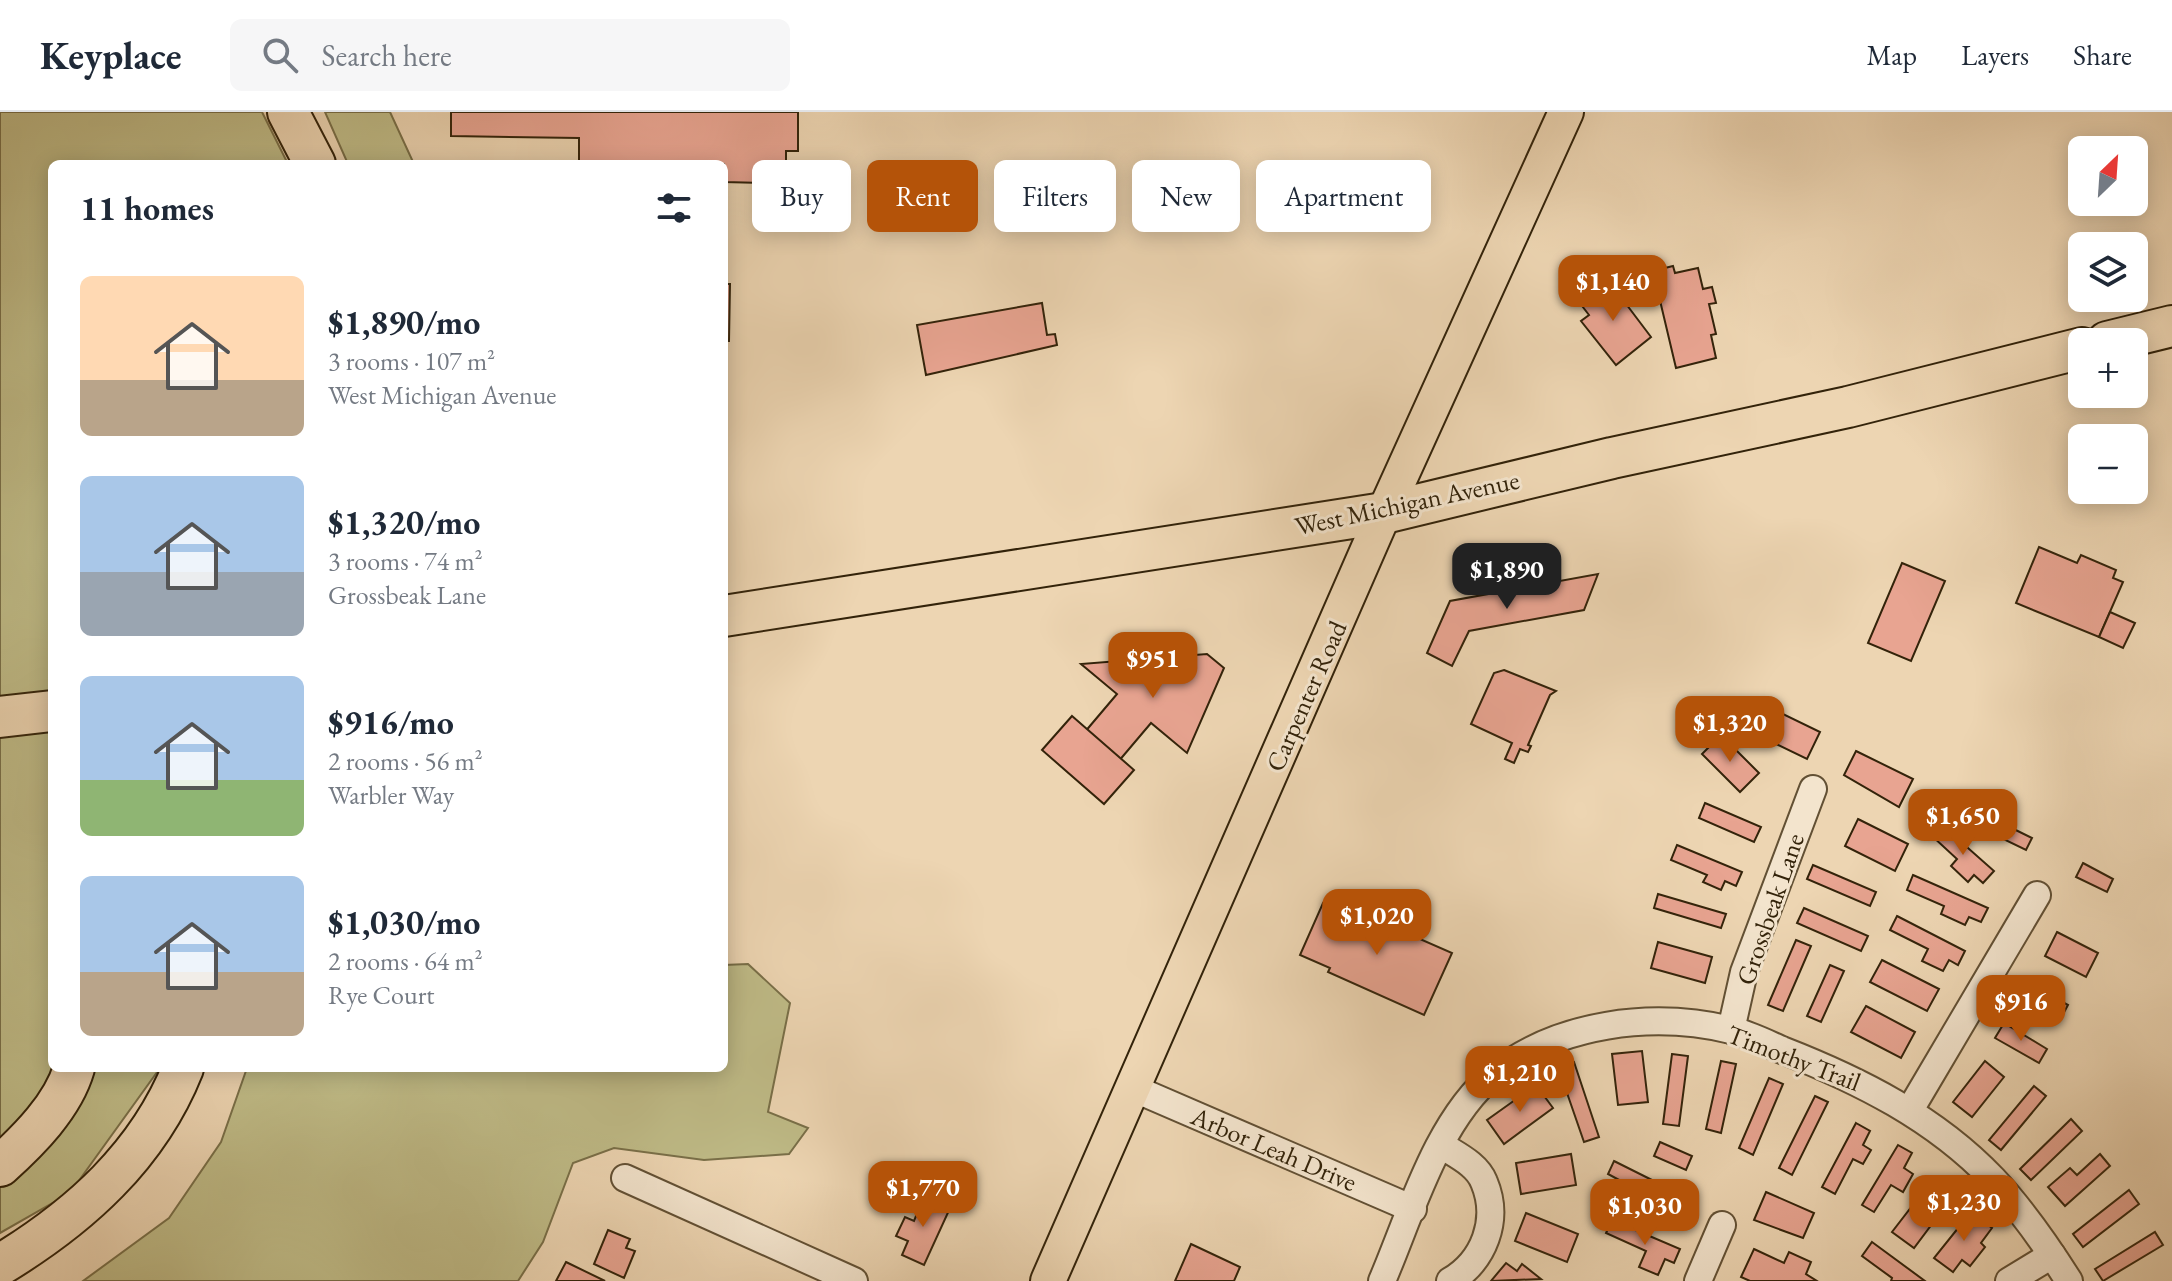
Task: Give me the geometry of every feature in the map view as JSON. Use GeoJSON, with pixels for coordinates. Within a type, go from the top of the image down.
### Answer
{"type":"FeatureCollection","features":[{"type":"Feature","properties":{"kind":"highway"},"geometry":{"type":"LineString","coordinates":[[288,112],[313,160]]}},
{"type":"Feature","properties":{"kind":"highway"},"geometry":{"type":"LineString","coordinates":[[2148,332],[2172,326]]}},
{"type":"Feature","properties":{"kind":"highway","name":"West Michigan Avenue"},"geometry":{"type":"LineString","coordinates":[[728,615],[1384,513],[1612,458],[1848,407],[2068,352]]}},
{"type":"Feature","properties":{"kind":"highway"},"geometry":{"type":"LineString","coordinates":[[0,717],[48,711]]}},
{"type":"Feature","properties":{"kind":"highway"},"geometry":{"type":"LineString","coordinates":[[0,1166],[29,1140],[70,1084],[73,1072]]}},
{"type":"Feature","properties":{"kind":"highway"},"geometry":{"type":"LineString","coordinates":[[0,1265],[42,1239],[106,1187],[148,1134],[181,1072]]}},
{"type":"Feature","properties":{"kind":"main road","name":"Carpenter Road"},"geometry":{"type":"LineString","coordinates":[[1048,1281],[1135,1089],[1384,513],[1566,112]]}},
{"type":"Feature","properties":{"kind":"street","name":"Grossbeak Lane"},"geometry":{"type":"LineString","coordinates":[[1731,1030],[1744,972],[1813,789]]}},
{"type":"Feature","properties":{"kind":"street"},"geometry":{"type":"LineString","coordinates":[[1910,1110],[2037,895]]}},
{"type":"Feature","properties":{"kind":"street","name":"Timothy Trail"},"geometry":{"type":"LineString","coordinates":[[1382,1281],[1454,1120],[1493,1075],[1534,1048],[1598,1026],[1660,1022],[1731,1030],[1866,1086],[1910,1110],[1993,1178],[2069,1281]]}},
{"type":"Feature","properties":{"kind":"street","name":"Arbor Leah Drive"},"geometry":{"type":"LineString","coordinates":[[1135,1089],[1413,1209]]}},
{"type":"Feature","properties":{"kind":"street"},"geometry":{"type":"LineString","coordinates":[[1441,1145],[1471,1164],[1484,1181],[1490,1208],[1487,1240],[1475,1264],[1450,1281]]}},
{"type":"Feature","properties":{"kind":"street"},"geometry":{"type":"LineString","coordinates":[[625,1178],[854,1281]]}},
{"type":"Feature","properties":{"kind":"street"},"geometry":{"type":"LineString","coordinates":[[1698,1281],[1722,1225]]}},
{"type":"Feature","properties":{"kind":"street"},"geometry":{"type":"LineString","coordinates":[[2009,1281],[2052,1255]]}},
{"type":"Feature","properties":{"kind":"shaded area"},"geometry":{"type":"Polygon","coordinates":[[[0,112],[262,112],[286,160],[48,160],[48,1072],[157,1072],[70,1193],[0,1233],[0,112]]]}},
{"type":"Feature","properties":{"kind":"shaded area"},"geometry":{"type":"Polygon","coordinates":[[[325,112],[390,112],[412,160],[346,160],[325,112]]]}},
{"type":"Feature","properties":{"kind":"shaded area"},"geometry":{"type":"Polygon","coordinates":[[[748,964],[790,1003],[768,1112],[808,1128],[789,1154],[704,1160],[614,1148],[573,1163],[543,1242],[518,1281],[83,1281],[169,1218],[221,1142],[246,1072],[728,1072],[728,965],[748,964]]]}},
{"type":"Feature","properties":{"kind":"building"},"geometry":{"type":"Polygon","coordinates":[[[451,112],[798,112],[798,151],[786,151],[786,160],[752,160],[752,183],[728,182],[728,160],[579,160],[579,138],[451,136],[451,112]]]}},
{"type":"Feature","properties":{"kind":"building"},"geometry":{"type":"Polygon","coordinates":[[[1673,266],[1675,273],[1698,268],[1703,289],[1712,287],[1716,303],[1709,304],[1716,334],[1711,335],[1716,358],[1676,368],[1653,271],[1673,266]]]}},
{"type":"Feature","properties":{"kind":"building"},"geometry":{"type":"Polygon","coordinates":[[[1608,280],[1651,337],[1616,365],[1581,321],[1589,315],[1579,302],[1608,280]]]}},
{"type":"Feature","properties":{"kind":"building"},"geometry":{"type":"Polygon","coordinates":[[[728,284],[730,284],[729,341],[728,284]]]}},
{"type":"Feature","properties":{"kind":"building"},"geometry":{"type":"Polygon","coordinates":[[[1042,303],[1047,335],[1055,334],[1057,345],[926,375],[917,325],[1042,303]]]}},
{"type":"Feature","properties":{"kind":"building"},"geometry":{"type":"Polygon","coordinates":[[[2039,547],[2077,563],[2081,555],[2116,570],[2113,578],[2123,582],[2099,637],[2016,603],[2039,547]]]}},
{"type":"Feature","properties":{"kind":"building"},"geometry":{"type":"Polygon","coordinates":[[[1902,563],[1945,581],[1911,661],[1868,643],[1902,563]]]}},
{"type":"Feature","properties":{"kind":"building"},"geometry":{"type":"Polygon","coordinates":[[[1598,574],[1584,610],[1469,631],[1452,666],[1427,653],[1450,601],[1598,574]]]}},
{"type":"Feature","properties":{"kind":"building"},"geometry":{"type":"Polygon","coordinates":[[[2110,612],[2135,623],[2123,648],[2099,637],[2110,612]]]}},
{"type":"Feature","properties":{"kind":"building"},"geometry":{"type":"Polygon","coordinates":[[[1207,654],[1224,668],[1187,753],[1151,723],[1118,762],[1084,733],[1117,694],[1081,664],[1207,654]]]}},
{"type":"Feature","properties":{"kind":"building"},"geometry":{"type":"Polygon","coordinates":[[[1504,670],[1556,691],[1550,695],[1528,745],[1531,746],[1528,752],[1520,749],[1514,763],[1505,759],[1512,743],[1471,724],[1494,673],[1504,670]]]}},
{"type":"Feature","properties":{"kind":"building"},"geometry":{"type":"Polygon","coordinates":[[[1752,699],[1820,732],[1807,759],[1739,726],[1752,699]]]}},
{"type":"Feature","properties":{"kind":"building"},"geometry":{"type":"Polygon","coordinates":[[[1072,716],[1134,770],[1104,804],[1042,750],[1072,716]]]}},
{"type":"Feature","properties":{"kind":"building"},"geometry":{"type":"Polygon","coordinates":[[[1721,735],[1759,773],[1740,792],[1702,754],[1721,735]]]}},
{"type":"Feature","properties":{"kind":"building"},"geometry":{"type":"Polygon","coordinates":[[[1856,751],[1913,779],[1899,807],[1844,775],[1856,751]]]}},
{"type":"Feature","properties":{"kind":"building"},"geometry":{"type":"Polygon","coordinates":[[[1705,803],[1761,827],[1754,842],[1699,818],[1705,803]]]}},
{"type":"Feature","properties":{"kind":"building"},"geometry":{"type":"Polygon","coordinates":[[[1969,807],[2032,838],[2026,850],[1964,820],[1969,807]]]}},
{"type":"Feature","properties":{"kind":"building"},"geometry":{"type":"Polygon","coordinates":[[[1858,819],[1908,844],[1895,871],[1845,846],[1858,819]]]}},
{"type":"Feature","properties":{"kind":"building"},"geometry":{"type":"Polygon","coordinates":[[[1942,825],[1994,871],[1983,883],[1974,875],[1968,882],[1951,866],[1957,859],[1932,836],[1942,825]]]}},
{"type":"Feature","properties":{"kind":"building"},"geometry":{"type":"Polygon","coordinates":[[[1677,845],[1742,872],[1736,886],[1725,881],[1721,890],[1703,882],[1707,875],[1671,860],[1677,845]]]}},
{"type":"Feature","properties":{"kind":"building"},"geometry":{"type":"Polygon","coordinates":[[[2083,863],[2113,879],[2107,892],[2076,877],[2083,863]]]}},
{"type":"Feature","properties":{"kind":"building"},"geometry":{"type":"Polygon","coordinates":[[[1813,865],[1876,892],[1870,906],[1807,879],[1813,865]]]}},
{"type":"Feature","properties":{"kind":"building"},"geometry":{"type":"Polygon","coordinates":[[[1913,875],[1988,908],[1981,922],[1969,917],[1965,925],[1941,914],[1944,906],[1907,890],[1913,875]]]}},
{"type":"Feature","properties":{"kind":"building"},"geometry":{"type":"Polygon","coordinates":[[[1658,894],[1726,914],[1721,928],[1654,908],[1658,894]]]}},
{"type":"Feature","properties":{"kind":"building"},"geometry":{"type":"Polygon","coordinates":[[[1323,903],[1352,916],[1354,910],[1452,953],[1424,1015],[1328,972],[1330,968],[1300,955],[1323,903]]]}},
{"type":"Feature","properties":{"kind":"building"},"geometry":{"type":"Polygon","coordinates":[[[1804,908],[1868,936],[1861,951],[1797,923],[1804,908]]]}},
{"type":"Feature","properties":{"kind":"building"},"geometry":{"type":"Polygon","coordinates":[[[1897,916],[1965,951],[1958,965],[1949,960],[1943,971],[1922,961],[1928,949],[1890,930],[1897,916]]]}},
{"type":"Feature","properties":{"kind":"building"},"geometry":{"type":"Polygon","coordinates":[[[2057,932],[2098,953],[2086,977],[2045,956],[2057,932]]]}},
{"type":"Feature","properties":{"kind":"building"},"geometry":{"type":"Polygon","coordinates":[[[1796,940],[1811,946],[1783,1011],[1768,1005],[1796,940]]]}},
{"type":"Feature","properties":{"kind":"building"},"geometry":{"type":"Polygon","coordinates":[[[1658,942],[1712,957],[1705,983],[1651,968],[1658,942]]]}},
{"type":"Feature","properties":{"kind":"building"},"geometry":{"type":"Polygon","coordinates":[[[1882,960],[1939,989],[1927,1011],[1870,982],[1882,960]]]}},
{"type":"Feature","properties":{"kind":"building"},"geometry":{"type":"Polygon","coordinates":[[[1830,965],[1844,971],[1821,1022],[1807,1016],[1830,965]]]}},
{"type":"Feature","properties":{"kind":"building"},"geometry":{"type":"Polygon","coordinates":[[[2038,980],[2057,989],[2053,997],[2068,1005],[2061,1018],[2014,995],[2021,982],[2034,988],[2038,980]]]}},
{"type":"Feature","properties":{"kind":"building"},"geometry":{"type":"Polygon","coordinates":[[[1866,1006],[1915,1032],[1901,1058],[1851,1032],[1866,1006]]]}},
{"type":"Feature","properties":{"kind":"building"},"geometry":{"type":"Polygon","coordinates":[[[2004,1023],[2047,1049],[2039,1063],[1995,1038],[2004,1023]]]}},
{"type":"Feature","properties":{"kind":"building"},"geometry":{"type":"Polygon","coordinates":[[[1642,1051],[1648,1102],[1618,1105],[1612,1054],[1642,1051]]]}},
{"type":"Feature","properties":{"kind":"building"},"geometry":{"type":"Polygon","coordinates":[[[1672,1054],[1688,1056],[1679,1126],[1663,1124],[1672,1054]]]}},
{"type":"Feature","properties":{"kind":"building"},"geometry":{"type":"Polygon","coordinates":[[[1721,1061],[1736,1064],[1721,1133],[1706,1129],[1721,1061]]]}},
{"type":"Feature","properties":{"kind":"building"},"geometry":{"type":"Polygon","coordinates":[[[1985,1061],[2004,1077],[1972,1117],[1953,1102],[1985,1061]]]}},
{"type":"Feature","properties":{"kind":"building"},"geometry":{"type":"Polygon","coordinates":[[[1574,1062],[1599,1137],[1584,1142],[1558,1067],[1574,1062]]]}},
{"type":"Feature","properties":{"kind":"building"},"geometry":{"type":"Polygon","coordinates":[[[1769,1078],[1783,1084],[1753,1155],[1739,1148],[1769,1078]]]}},
{"type":"Feature","properties":{"kind":"building"},"geometry":{"type":"Polygon","coordinates":[[[1536,1085],[1553,1108],[1504,1144],[1487,1120],[1536,1085]]]}},
{"type":"Feature","properties":{"kind":"building"},"geometry":{"type":"Polygon","coordinates":[[[2034,1086],[2046,1096],[2001,1150],[1989,1140],[2034,1086]]]}},
{"type":"Feature","properties":{"kind":"building"},"geometry":{"type":"Polygon","coordinates":[[[1815,1096],[1828,1102],[1792,1175],[1779,1168],[1815,1096]]]}},
{"type":"Feature","properties":{"kind":"building"},"geometry":{"type":"Polygon","coordinates":[[[2071,1119],[2082,1131],[2031,1180],[2020,1169],[2071,1119]]]}},
{"type":"Feature","properties":{"kind":"building"},"geometry":{"type":"Polygon","coordinates":[[[1856,1123],[1870,1131],[1863,1145],[1871,1150],[1863,1164],[1853,1159],[1835,1194],[1822,1187],[1856,1123]]]}},
{"type":"Feature","properties":{"kind":"building"},"geometry":{"type":"Polygon","coordinates":[[[1660,1142],[1692,1156],[1686,1170],[1654,1156],[1660,1142]]]}},
{"type":"Feature","properties":{"kind":"building"},"geometry":{"type":"Polygon","coordinates":[[[1898,1145],[1912,1153],[1904,1168],[1913,1174],[1903,1192],[1891,1185],[1874,1212],[1862,1205],[1898,1145]]]}},
{"type":"Feature","properties":{"kind":"building"},"geometry":{"type":"Polygon","coordinates":[[[1571,1154],[1576,1185],[1521,1194],[1516,1163],[1571,1154]]]}},
{"type":"Feature","properties":{"kind":"building"},"geometry":{"type":"Polygon","coordinates":[[[2100,1154],[2110,1166],[2065,1206],[2048,1187],[2070,1168],[2077,1175],[2100,1154]]]}},
{"type":"Feature","properties":{"kind":"building"},"geometry":{"type":"Polygon","coordinates":[[[1614,1161],[1676,1192],[1670,1205],[1638,1190],[1633,1201],[1615,1192],[1621,1181],[1608,1174],[1614,1161]]]}},
{"type":"Feature","properties":{"kind":"building"},"geometry":{"type":"Polygon","coordinates":[[[1926,1188],[1947,1204],[1914,1248],[1892,1232],[1926,1188]]]}},
{"type":"Feature","properties":{"kind":"building"},"geometry":{"type":"Polygon","coordinates":[[[2129,1190],[2139,1204],[2083,1247],[2073,1234],[2129,1190]]]}},
{"type":"Feature","properties":{"kind":"building"},"geometry":{"type":"Polygon","coordinates":[[[1766,1192],[1814,1213],[1803,1238],[1754,1220],[1766,1192]]]}},
{"type":"Feature","properties":{"kind":"building"},"geometry":{"type":"Polygon","coordinates":[[[925,1194],[951,1206],[924,1265],[902,1255],[908,1241],[896,1236],[905,1217],[914,1221],[925,1194]]]}},
{"type":"Feature","properties":{"kind":"building"},"geometry":{"type":"Polygon","coordinates":[[[1971,1212],[1992,1228],[1981,1243],[1985,1247],[1970,1266],[1962,1260],[1953,1272],[1934,1258],[1971,1212]]]}},
{"type":"Feature","properties":{"kind":"building"},"geometry":{"type":"Polygon","coordinates":[[[1526,1213],[1578,1234],[1567,1262],[1515,1241],[1526,1213]]]}},
{"type":"Feature","properties":{"kind":"building"},"geometry":{"type":"Polygon","coordinates":[[[1612,1220],[1680,1249],[1674,1263],[1665,1259],[1658,1275],[1639,1267],[1646,1251],[1606,1233],[1612,1220]]]}},
{"type":"Feature","properties":{"kind":"building"},"geometry":{"type":"Polygon","coordinates":[[[608,1230],[630,1239],[626,1248],[635,1251],[624,1278],[594,1264],[608,1230]]]}},
{"type":"Feature","properties":{"kind":"building"},"geometry":{"type":"Polygon","coordinates":[[[2155,1232],[2163,1245],[2103,1281],[2095,1269],[2155,1232]]]}},
{"type":"Feature","properties":{"kind":"building"},"geometry":{"type":"Polygon","coordinates":[[[1872,1242],[1925,1281],[1891,1281],[1892,1278],[1862,1256],[1872,1242]]]}},
{"type":"Feature","properties":{"kind":"building"},"geometry":{"type":"Polygon","coordinates":[[[1191,1244],[1240,1267],[1234,1281],[1175,1281],[1191,1244]]]}},
{"type":"Feature","properties":{"kind":"building"},"geometry":{"type":"Polygon","coordinates":[[[1754,1249],[1784,1263],[1789,1252],[1811,1262],[1806,1274],[1817,1281],[1750,1281],[1741,1277],[1754,1249]]]}},
{"type":"Feature","properties":{"kind":"building"},"geometry":{"type":"Polygon","coordinates":[[[566,1262],[605,1281],[556,1281],[566,1262]]]}},
{"type":"Feature","properties":{"kind":"building"},"geometry":{"type":"Polygon","coordinates":[[[1506,1263],[1517,1271],[1522,1264],[1541,1279],[1491,1281],[1506,1263]]]}}]}
